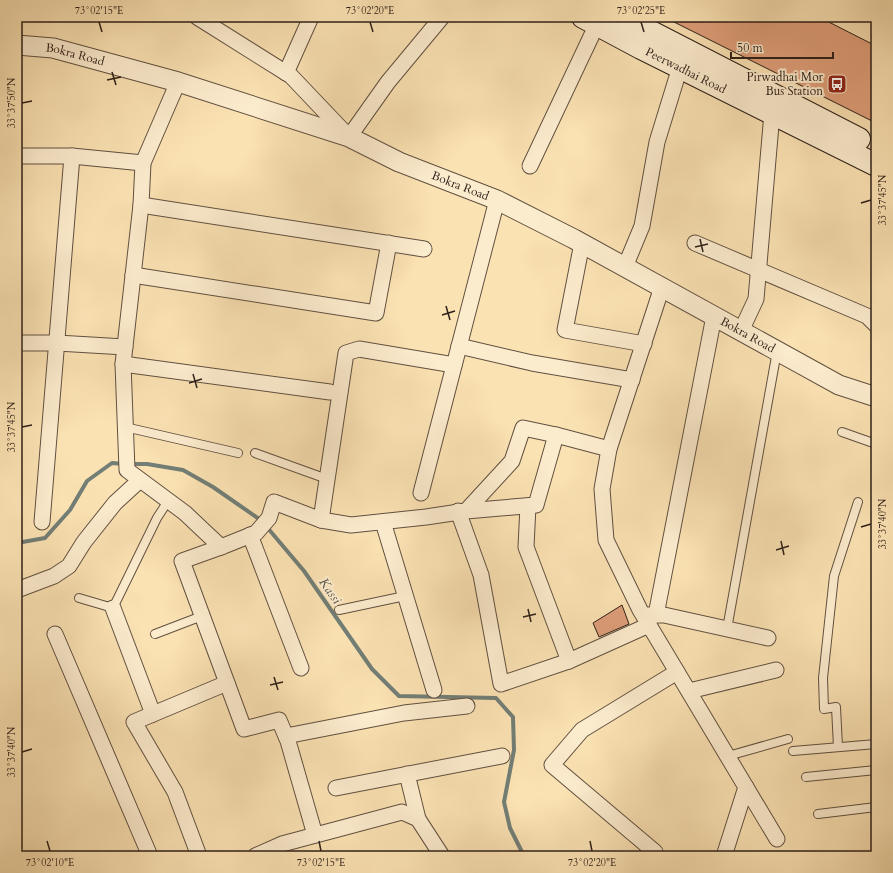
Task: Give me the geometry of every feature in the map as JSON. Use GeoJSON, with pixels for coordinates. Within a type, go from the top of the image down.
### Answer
{"type":"FeatureCollection","features":[{"type":"Feature","properties":{"kind":"main road"},"geometry":{"type":"LineString","coordinates":[[622,17],[876,148]]}},
{"type":"Feature","properties":{"kind":"main road","name":"Peerwadhai Road"},"geometry":{"type":"LineString","coordinates":[[590,21],[876,165]]}},
{"type":"Feature","properties":{"kind":"street"},"geometry":{"type":"LineString","coordinates":[[197,17],[291,76],[349,137],[388,82],[442,17]]}},
{"type":"Feature","properties":{"kind":"street"},"geometry":{"type":"LineString","coordinates":[[286,73],[311,17]]}},
{"type":"Feature","properties":{"kind":"street"},"geometry":{"type":"LineString","coordinates":[[530,166],[590,21]]}},
{"type":"Feature","properties":{"kind":"street","name":"Bokra Road"},"geometry":{"type":"LineString","coordinates":[[17,45],[53,48],[178,82],[349,137],[399,162],[497,200],[582,243],[839,385],[876,397]]}},
{"type":"Feature","properties":{"kind":"street"},"geometry":{"type":"LineString","coordinates":[[624,267],[642,226],[657,142],[680,67]]}},
{"type":"Feature","properties":{"kind":"street"},"geometry":{"type":"LineString","coordinates":[[178,82],[143,163],[141,205],[123,364],[127,470],[185,514],[221,547]]}},
{"type":"Feature","properties":{"kind":"street"},"geometry":{"type":"LineString","coordinates":[[741,331],[756,299],[772,113]]}},
{"type":"Feature","properties":{"kind":"street"},"geometry":{"type":"LineString","coordinates":[[17,156],[72,156],[143,163]]}},
{"type":"Feature","properties":{"kind":"street"},"geometry":{"type":"LineString","coordinates":[[42,522],[72,156]]}},
{"type":"Feature","properties":{"kind":"street"},"geometry":{"type":"LineString","coordinates":[[421,493],[497,200]]}},
{"type":"Feature","properties":{"kind":"street"},"geometry":{"type":"LineString","coordinates":[[141,205],[424,249]]}},
{"type":"Feature","properties":{"kind":"street"},"geometry":{"type":"LineString","coordinates":[[133,275],[376,313],[389,243]]}},
{"type":"Feature","properties":{"kind":"street"},"geometry":{"type":"LineString","coordinates":[[582,243],[565,330],[644,344]]}},
{"type":"Feature","properties":{"kind":"street"},"geometry":{"type":"LineString","coordinates":[[695,243],[867,316],[876,325]]}},
{"type":"Feature","properties":{"kind":"street"},"geometry":{"type":"LineString","coordinates":[[662,287],[609,449],[602,489],[606,540],[677,672],[777,839]]}},
{"type":"Feature","properties":{"kind":"street"},"geometry":{"type":"LineString","coordinates":[[649,618],[714,316]]}},
{"type":"Feature","properties":{"kind":"street"},"geometry":{"type":"LineString","coordinates":[[17,343],[57,343],[125,347]]}},
{"type":"Feature","properties":{"kind":"street"},"geometry":{"type":"LineString","coordinates":[[459,346],[532,363],[632,380]]}},
{"type":"Feature","properties":{"kind":"street"},"geometry":{"type":"LineString","coordinates":[[321,520],[346,353],[359,348],[454,365]]}},
{"type":"Feature","properties":{"kind":"street"},"geometry":{"type":"LineString","coordinates":[[123,364],[330,392]]}},
{"type":"Feature","properties":{"kind":"street"},"geometry":{"type":"LineString","coordinates":[[462,511],[512,461],[523,428],[609,449]]}},
{"type":"Feature","properties":{"kind":"street"},"geometry":{"type":"LineString","coordinates":[[315,835],[286,736],[279,720],[244,729],[182,561],[256,533],[269,518],[274,502],[321,520],[351,525],[426,517],[462,511],[536,505],[556,435]]}},
{"type":"Feature","properties":{"kind":"street"},"geometry":{"type":"LineString","coordinates":[[17,590],[54,576],[69,566],[84,542],[115,503],[140,480]]}},
{"type":"Feature","properties":{"kind":"street"},"geometry":{"type":"LineString","coordinates":[[528,506],[526,547],[569,661]]}},
{"type":"Feature","properties":{"kind":"street"},"geometry":{"type":"LineString","coordinates":[[462,511],[481,574],[501,684],[569,661],[649,618],[664,615],[768,638]]}},
{"type":"Feature","properties":{"kind":"street"},"geometry":{"type":"LineString","coordinates":[[383,522],[434,690]]}},
{"type":"Feature","properties":{"kind":"street"},"geometry":{"type":"LineString","coordinates":[[250,535],[301,668]]}},
{"type":"Feature","properties":{"kind":"street"},"geometry":{"type":"LineString","coordinates":[[113,608],[153,714]]}},
{"type":"Feature","properties":{"kind":"street"},"geometry":{"type":"LineString","coordinates":[[55,634],[150,856]]}},
{"type":"Feature","properties":{"kind":"street"},"geometry":{"type":"LineString","coordinates":[[689,691],[776,670]]}},
{"type":"Feature","properties":{"kind":"street"},"geometry":{"type":"LineString","coordinates":[[655,852],[552,765],[582,730],[677,672]]}},
{"type":"Feature","properties":{"kind":"street"},"geometry":{"type":"LineString","coordinates":[[198,856],[175,792],[134,722],[227,683]]}},
{"type":"Feature","properties":{"kind":"street"},"geometry":{"type":"LineString","coordinates":[[286,736],[404,713],[467,706]]}},
{"type":"Feature","properties":{"kind":"street"},"geometry":{"type":"LineString","coordinates":[[336,788],[502,756]]}},
{"type":"Feature","properties":{"kind":"street"},"geometry":{"type":"LineString","coordinates":[[407,774],[418,819],[442,856]]}},
{"type":"Feature","properties":{"kind":"street"},"geometry":{"type":"LineString","coordinates":[[724,856],[746,787]]}},
{"type":"Feature","properties":{"kind":"street"},"geometry":{"type":"LineString","coordinates":[[255,856],[282,844],[402,812],[418,819]]}},
{"type":"Feature","properties":{"kind":"lane"},"geometry":{"type":"LineString","coordinates":[[727,629],[777,351]]}},
{"type":"Feature","properties":{"kind":"lane"},"geometry":{"type":"LineString","coordinates":[[125,427],[238,453]]}},
{"type":"Feature","properties":{"kind":"lane"},"geometry":{"type":"LineString","coordinates":[[842,432],[876,444]]}},
{"type":"Feature","properties":{"kind":"lane"},"geometry":{"type":"LineString","coordinates":[[255,453],[327,479]]}},
{"type":"Feature","properties":{"kind":"lane"},"geometry":{"type":"LineString","coordinates":[[79,598],[113,608],[157,518],[168,501]]}},
{"type":"Feature","properties":{"kind":"lane"},"geometry":{"type":"LineString","coordinates":[[838,747],[836,707],[824,710],[823,678],[834,576],[858,502]]}},
{"type":"Feature","properties":{"kind":"lane"},"geometry":{"type":"LineString","coordinates":[[339,610],[406,596]]}},
{"type":"Feature","properties":{"kind":"lane"},"geometry":{"type":"LineString","coordinates":[[155,634],[202,616]]}},
{"type":"Feature","properties":{"kind":"lane"},"geometry":{"type":"LineString","coordinates":[[728,756],[788,740]]}},
{"type":"Feature","properties":{"kind":"lane"},"geometry":{"type":"LineString","coordinates":[[793,751],[876,744]]}},
{"type":"Feature","properties":{"kind":"lane"},"geometry":{"type":"LineString","coordinates":[[806,777],[876,770]]}},
{"type":"Feature","properties":{"kind":"lane"},"geometry":{"type":"LineString","coordinates":[[818,814],[876,807]]}},
{"type":"Feature","properties":{"kind":"building","name":"Pirwadhai Mor Bus Station"},"geometry":{"type":"Polygon","coordinates":[[[664,17],[819,17],[876,46],[876,123],[664,17]]]}},
{"type":"Feature","properties":{"kind":"building"},"geometry":{"type":"Polygon","coordinates":[[[622,605],[629,624],[599,637],[593,623],[622,605]]]}},
{"type":"Feature","properties":{"kind":"waterway","name":"Kassi"},"geometry":{"type":"LineString","coordinates":[[17,543],[45,538],[70,510],[87,481],[112,463],[124,464]]}},
{"type":"Feature","properties":{"kind":"waterway","name":"Kassi"},"geometry":{"type":"LineString","coordinates":[[130,464],[147,464],[183,470],[213,487],[262,521]]}},
{"type":"Feature","properties":{"kind":"waterway","name":"Kassi"},"geometry":{"type":"LineString","coordinates":[[266,526],[304,571],[372,669],[399,696],[496,698],[513,717],[514,750],[504,802],[510,828],[524,856]]}},
{"type":"Feature","properties":{"kind":"place","name":"Pirwadhai Mor Bus Station"},"geometry":{"type":"Point","coordinates":[837,84]}}]}
